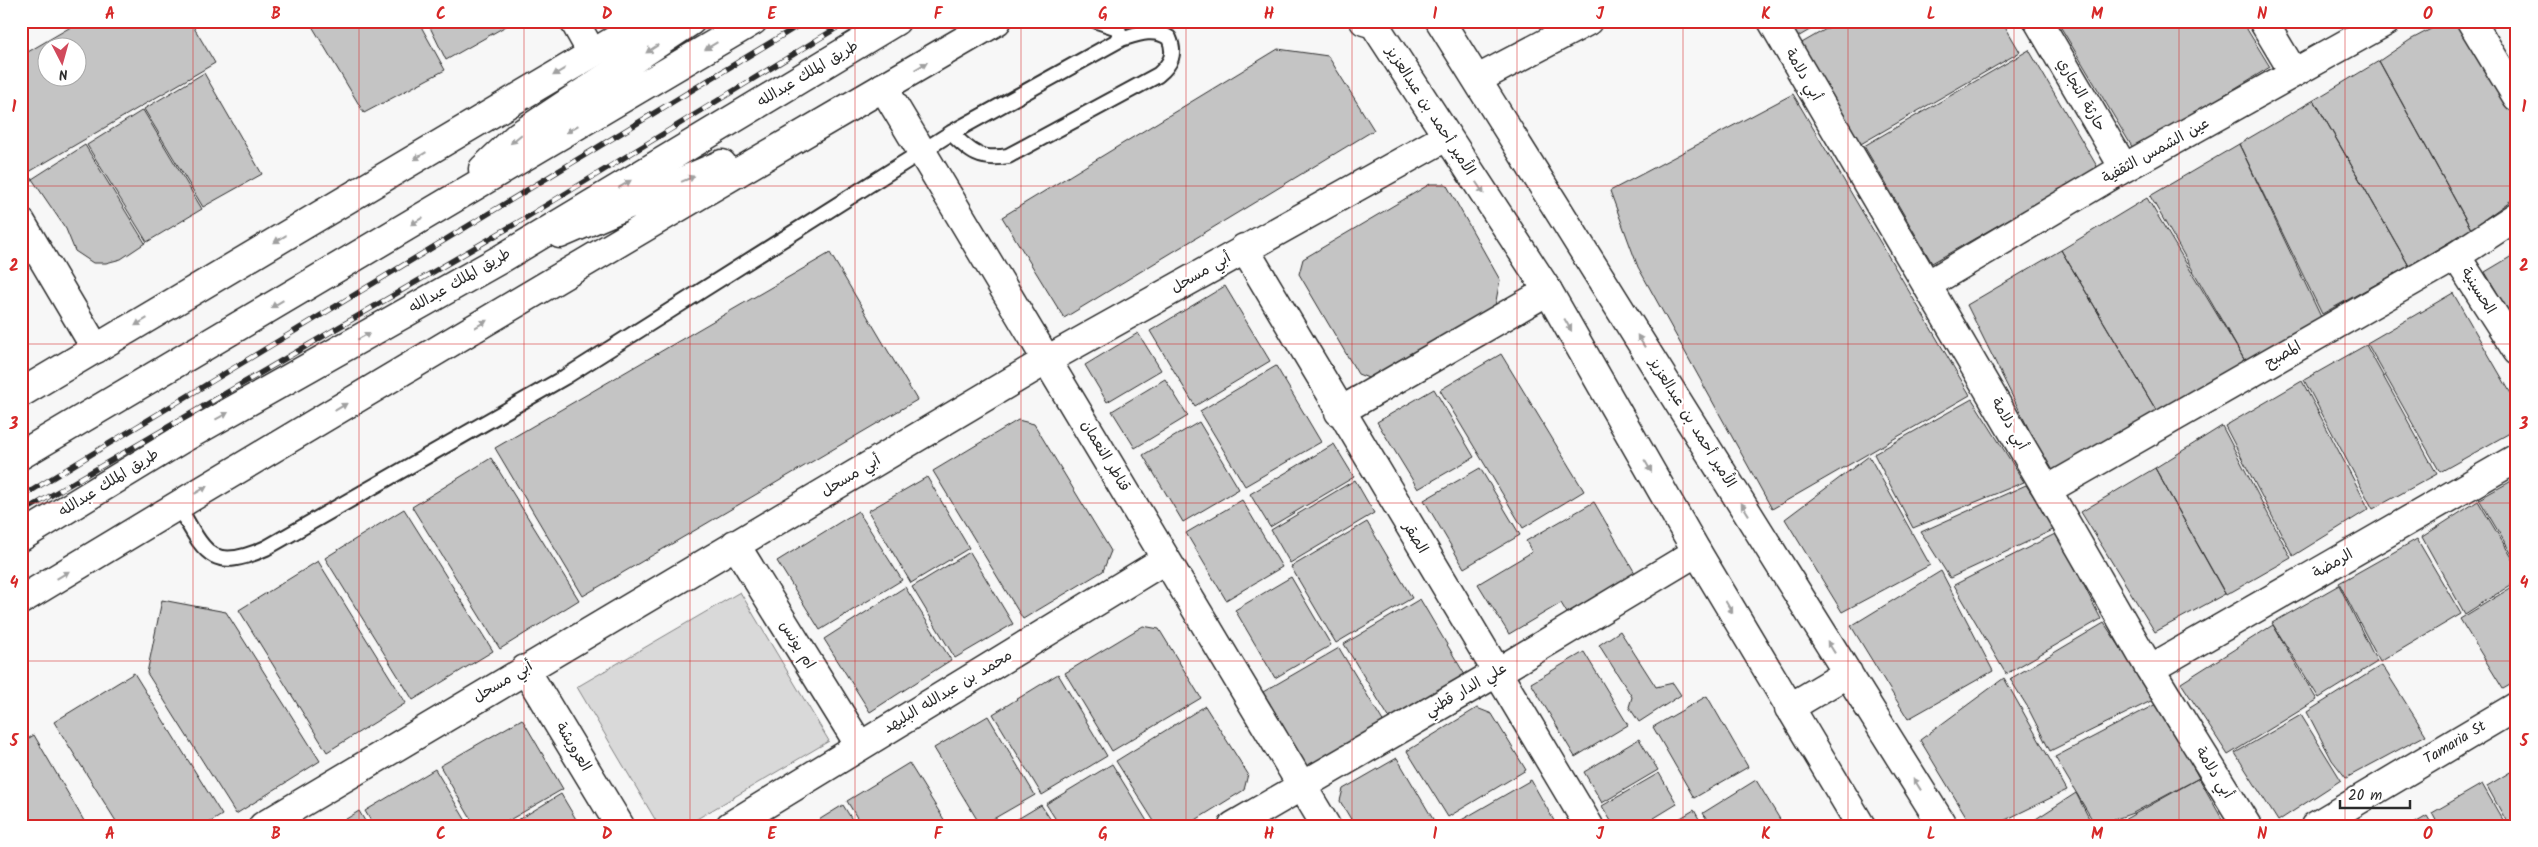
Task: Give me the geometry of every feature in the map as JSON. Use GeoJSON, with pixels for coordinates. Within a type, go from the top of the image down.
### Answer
{"type":"FeatureCollection","features":[{"type":"Feature","properties":{"kind":"main road"},"geometry":{"type":"LineString","coordinates":[[574,21],[592,53]]}},
{"type":"Feature","properties":{"kind":"main road"},"geometry":{"type":"LineString","coordinates":[[21,393],[647,21]]}},
{"type":"Feature","properties":{"kind":"main road"},"geometry":{"type":"LineString","coordinates":[[442,206],[518,136],[692,21]]}},
{"type":"Feature","properties":{"kind":"main road"},"geometry":{"type":"LineString","coordinates":[[21,455],[753,21]]}},
{"type":"Feature","properties":{"kind":"main road","name":"طريق الملك عبدالله"},"geometry":{"type":"LineString","coordinates":[[21,537],[180,440],[499,260],[896,21]]}},
{"type":"Feature","properties":{"kind":"main road"},"geometry":{"type":"LineString","coordinates":[[21,600],[177,504],[824,121],[997,21]]}},
{"type":"Feature","properties":{"kind":"main road","name":"الأمير أحمد بن عبدالعزيز"},"geometry":{"type":"LineString","coordinates":[[1364,21],[1374,24],[1548,291],[1697,552],[1861,826]]}},
{"type":"Feature","properties":{"kind":"main road","name":"الأمير أحمد بن عبدالعزيز"},"geometry":{"type":"LineString","coordinates":[[1440,21],[1943,826]]}},
{"type":"Feature","properties":{"kind":"main road"},"geometry":{"type":"LineString","coordinates":[[1478,79],[1588,21]]}},
{"type":"Feature","properties":{"kind":"main road","name":"أبي دلامة"},"geometry":{"type":"LineString","coordinates":[[1772,21],[2150,669],[2247,826]]}},
{"type":"Feature","properties":{"kind":"main road","name":"حارثة النجاري"},"geometry":{"type":"LineString","coordinates":[[2038,21],[2124,168]]}},
{"type":"Feature","properties":{"kind":"main road"},"geometry":{"type":"LineString","coordinates":[[2263,21],[2294,74]]}},
{"type":"Feature","properties":{"kind":"main road","name":"عين الشمس الثقفية"},"geometry":{"type":"LineString","coordinates":[[1927,285],[2124,168],[2387,21]]}},
{"type":"Feature","properties":{"kind":"main road"},"geometry":{"type":"LineString","coordinates":[[2471,21],[2517,97]]}},
{"type":"Feature","properties":{"kind":"main road","name":"قناطر النعمان"},"geometry":{"type":"LineString","coordinates":[[883,87],[1326,826]]}},
{"type":"Feature","properties":{"kind":"main road"},"geometry":{"type":"LineString","coordinates":[[499,260],[824,121]]}},
{"type":"Feature","properties":{"kind":"main road","name":"أبي مسحل"},"geometry":{"type":"LineString","coordinates":[[263,826],[1047,360],[1244,248],[1446,137]]}},
{"type":"Feature","properties":{"kind":"main road","name":"المصبح"},"geometry":{"type":"LineString","coordinates":[[2047,490],[2456,256],[2517,216]]}},
{"type":"Feature","properties":{"kind":"main road"},"geometry":{"type":"LineString","coordinates":[[21,222],[96,349]]}},
{"type":"Feature","properties":{"kind":"main road","name":"الصقر"},"geometry":{"type":"LineString","coordinates":[[1244,248],[1339,412],[1589,826]]}},
{"type":"Feature","properties":{"kind":"main road","name":"الحسينية"},"geometry":{"type":"LineString","coordinates":[[2456,256],[2517,351]]}},
{"type":"Feature","properties":{"kind":"main road"},"geometry":{"type":"LineString","coordinates":[[1339,412],[1548,291]]}},
{"type":"Feature","properties":{"kind":"main road","name":"الرمضة"},"geometry":{"type":"LineString","coordinates":[[2150,669],[2517,458]]}},
{"type":"Feature","properties":{"kind":"main road","name":"ام يونس"},"geometry":{"type":"LineString","coordinates":[[735,544],[860,746]]}},
{"type":"Feature","properties":{"kind":"main road","name":"علي الدار قطني"},"geometry":{"type":"LineString","coordinates":[[1233,826],[1496,673],[1697,552]]}},
{"type":"Feature","properties":{"kind":"main road","name":"محمد بن عبدالله البليهد"},"geometry":{"type":"LineString","coordinates":[[730,826],[1166,559]]}},
{"type":"Feature","properties":{"kind":"main road","name":"العرويشة"},"geometry":{"type":"LineString","coordinates":[[525,669],[620,826]]}},
{"type":"Feature","properties":{"kind":"main road"},"geometry":{"type":"LineString","coordinates":[[1789,708],[1848,674]]}},
{"type":"Feature","properties":{"kind":"main road","name":"Tamaria St"},"geometry":{"type":"LineString","coordinates":[[2316,826],[2517,706]]}},
{"type":"Feature","properties":{"kind":"lane"},"geometry":{"type":"LineString","coordinates":[[1097,21],[1118,28],[1121,39]]}},
{"type":"Feature","properties":{"kind":"lane"},"geometry":{"type":"LineString","coordinates":[[177,504],[201,545],[216,558],[227,560],[253,554],[565,377],[923,153],[951,133],[1121,39],[1146,32],[1164,34],[1169,38],[1172,45],[1173,55],[1170,63],[1158,75],[1008,156],[991,159],[979,156],[964,146],[951,133]]}},
{"type":"Feature","properties":{"kind":"shaded area"},"geometry":{"type":"Polygon","coordinates":[[[740,592],[829,741],[685,826],[659,826],[577,687],[740,592]]]}},
{"type":"Feature","properties":{"kind":"building"},"geometry":{"type":"Polygon","coordinates":[[[81,21],[190,21],[215,63],[29,172],[21,159],[21,56],[38,46],[38,88],[88,88],[88,38],[52,38],[81,21]]]}},
{"type":"Feature","properties":{"kind":"building"},"geometry":{"type":"Polygon","coordinates":[[[309,21],[418,21],[445,70],[364,113],[309,21]]]}},
{"type":"Feature","properties":{"kind":"building"},"geometry":{"type":"Polygon","coordinates":[[[427,21],[515,21],[446,60],[427,21]]]}},
{"type":"Feature","properties":{"kind":"building"},"geometry":{"type":"Polygon","coordinates":[[[1786,21],[1825,21],[1796,38],[1786,21]]]}},
{"type":"Feature","properties":{"kind":"building"},"geometry":{"type":"Polygon","coordinates":[[[1840,21],[2002,21],[2020,52],[1859,145],[1800,44],[1840,21]]]}},
{"type":"Feature","properties":{"kind":"building"},"geometry":{"type":"Polygon","coordinates":[[[2057,21],[2242,21],[2270,67],[2134,150],[2057,21]]]}},
{"type":"Feature","properties":{"kind":"building"},"geometry":{"type":"Polygon","coordinates":[[[2446,21],[2463,21],[2517,118],[2517,196],[2471,229],[2379,61],[2410,40],[2446,21]]]}},
{"type":"Feature","properties":{"kind":"building"},"geometry":{"type":"Polygon","coordinates":[[[1278,49],[1328,56],[1374,130],[1064,318],[1002,217],[1278,49]]]}},
{"type":"Feature","properties":{"kind":"building"},"geometry":{"type":"Polygon","coordinates":[[[2029,50],[2098,168],[1932,263],[1864,146],[2029,50]]]}},
{"type":"Feature","properties":{"kind":"building"},"geometry":{"type":"Polygon","coordinates":[[[2379,61],[2471,229],[2409,266],[2314,100],[2379,61]]]}},
{"type":"Feature","properties":{"kind":"building"},"geometry":{"type":"Polygon","coordinates":[[[204,73],[262,174],[203,207],[144,109],[204,73]]]}},
{"type":"Feature","properties":{"kind":"building"},"geometry":{"type":"Polygon","coordinates":[[[1793,94],[1970,395],[1772,509],[1638,267],[1610,191],[1793,94]]]}},
{"type":"Feature","properties":{"kind":"building"},"geometry":{"type":"Polygon","coordinates":[[[2314,100],[2409,266],[2322,314],[2239,144],[2314,100]]]}},
{"type":"Feature","properties":{"kind":"building"},"geometry":{"type":"Polygon","coordinates":[[[143,110],[202,209],[147,242],[87,145],[143,110]]]}},
{"type":"Feature","properties":{"kind":"building"},"geometry":{"type":"Polygon","coordinates":[[[2239,144],[2321,317],[2245,361],[2150,196],[2239,144]]]}},
{"type":"Feature","properties":{"kind":"building"},"geometry":{"type":"Polygon","coordinates":[[[85,145],[145,243],[121,259],[106,263],[93,263],[75,251],[66,229],[32,179],[85,145]]]}},
{"type":"Feature","properties":{"kind":"building"},"geometry":{"type":"Polygon","coordinates":[[[1430,184],[1446,184],[1500,280],[1495,306],[1371,379],[1358,374],[1299,274],[1303,259],[1430,184]]]}},
{"type":"Feature","properties":{"kind":"building"},"geometry":{"type":"Polygon","coordinates":[[[2147,198],[2245,361],[2159,415],[2061,250],[2147,198]]]}},
{"type":"Feature","properties":{"kind":"building"},"geometry":{"type":"Polygon","coordinates":[[[2061,250],[2159,415],[2051,474],[1967,305],[2061,250]]]}},
{"type":"Feature","properties":{"kind":"building"},"geometry":{"type":"Polygon","coordinates":[[[830,253],[917,400],[583,596],[495,448],[830,253]]]}},
{"type":"Feature","properties":{"kind":"building"},"geometry":{"type":"Polygon","coordinates":[[[2517,253],[2517,327],[2485,272],[2517,253]]]}},
{"type":"Feature","properties":{"kind":"building"},"geometry":{"type":"Polygon","coordinates":[[[1225,286],[1270,361],[1195,406],[1150,331],[1225,286]]]}},
{"type":"Feature","properties":{"kind":"building"},"geometry":{"type":"Polygon","coordinates":[[[2453,293],[2517,404],[2517,429],[2440,472],[2367,343],[2453,293]]]}},
{"type":"Feature","properties":{"kind":"building"},"geometry":{"type":"Polygon","coordinates":[[[1138,333],[1161,370],[1107,402],[1085,365],[1138,333]]]}},
{"type":"Feature","properties":{"kind":"building"},"geometry":{"type":"Polygon","coordinates":[[[2366,345],[2437,474],[2373,509],[2304,380],[2366,345]]]}},
{"type":"Feature","properties":{"kind":"building"},"geometry":{"type":"Polygon","coordinates":[[[1501,354],[1584,491],[1523,528],[1440,390],[1501,354]]]}},
{"type":"Feature","properties":{"kind":"building"},"geometry":{"type":"Polygon","coordinates":[[[1276,366],[1321,442],[1245,486],[1200,411],[1276,366]]]}},
{"type":"Feature","properties":{"kind":"building"},"geometry":{"type":"Polygon","coordinates":[[[1165,379],[1188,416],[1135,448],[1112,411],[1165,379]]]}},
{"type":"Feature","properties":{"kind":"building"},"geometry":{"type":"Polygon","coordinates":[[[2302,381],[2369,509],[2293,556],[2225,426],[2302,381]]]}},
{"type":"Feature","properties":{"kind":"building"},"geometry":{"type":"Polygon","coordinates":[[[1434,389],[1474,457],[1418,489],[1377,422],[1434,389]]]}},
{"type":"Feature","properties":{"kind":"building"},"geometry":{"type":"Polygon","coordinates":[[[1972,399],[2024,482],[1913,528],[1874,454],[1972,399]]]}},
{"type":"Feature","properties":{"kind":"building"},"geometry":{"type":"Polygon","coordinates":[[[1018,420],[1034,424],[1111,551],[1103,571],[1023,619],[933,471],[1018,420]]]}},
{"type":"Feature","properties":{"kind":"building"},"geometry":{"type":"Polygon","coordinates":[[[1199,422],[1239,489],[1183,522],[1143,455],[1199,422]]]}},
{"type":"Feature","properties":{"kind":"building"},"geometry":{"type":"Polygon","coordinates":[[[2222,426],[2291,558],[2226,595],[2155,468],[2222,426]]]}},
{"type":"Feature","properties":{"kind":"building"},"geometry":{"type":"Polygon","coordinates":[[[1334,444],[1354,477],[1270,527],[1250,494],[1334,444]]]}},
{"type":"Feature","properties":{"kind":"building"},"geometry":{"type":"Polygon","coordinates":[[[1869,456],[1930,565],[1842,612],[1785,519],[1869,456]]]}},
{"type":"Feature","properties":{"kind":"building"},"geometry":{"type":"Polygon","coordinates":[[[491,458],[579,600],[500,649],[412,507],[491,458]]]}},
{"type":"Feature","properties":{"kind":"building"},"geometry":{"type":"Polygon","coordinates":[[[1480,468],[1520,535],[1464,568],[1424,500],[1480,468]]]}},
{"type":"Feature","properties":{"kind":"building"},"geometry":{"type":"Polygon","coordinates":[[[2155,468],[2225,594],[2155,632],[2081,512],[2155,468]]]}},
{"type":"Feature","properties":{"kind":"building"},"geometry":{"type":"Polygon","coordinates":[[[927,477],[969,548],[911,583],[868,511],[927,477]]]}},
{"type":"Feature","properties":{"kind":"building"},"geometry":{"type":"Polygon","coordinates":[[[2517,478],[2517,563],[2479,499],[2517,478]]]}},
{"type":"Feature","properties":{"kind":"building"},"geometry":{"type":"Polygon","coordinates":[[[1355,480],[1374,513],[1290,563],[1271,530],[1355,480]]]}},
{"type":"Feature","properties":{"kind":"building"},"geometry":{"type":"Polygon","coordinates":[[[2026,485],[2055,529],[1950,578],[1921,532],[2026,485]]]}},
{"type":"Feature","properties":{"kind":"building"},"geometry":{"type":"Polygon","coordinates":[[[1242,500],[1282,567],[1226,600],[1186,533],[1242,500]]]}},
{"type":"Feature","properties":{"kind":"building"},"geometry":{"type":"Polygon","coordinates":[[[2478,501],[2517,566],[2517,581],[2465,614],[2422,537],[2478,501]]]}},
{"type":"Feature","properties":{"kind":"building"},"geometry":{"type":"Polygon","coordinates":[[[1594,502],[1635,573],[1567,613],[1561,603],[1509,634],[1478,584],[1532,552],[1526,541],[1594,502]]]}},
{"type":"Feature","properties":{"kind":"building"},"geometry":{"type":"Polygon","coordinates":[[[404,509],[493,651],[413,700],[325,558],[404,509]]]}},
{"type":"Feature","properties":{"kind":"building"},"geometry":{"type":"Polygon","coordinates":[[[858,511],[902,580],[820,630],[777,561],[858,511]]]}},
{"type":"Feature","properties":{"kind":"building"},"geometry":{"type":"Polygon","coordinates":[[[1367,522],[1412,598],[1336,643],[1291,567],[1367,522]]]}},
{"type":"Feature","properties":{"kind":"building"},"geometry":{"type":"Polygon","coordinates":[[[2057,533],[2101,619],[2006,674],[1954,585],[2057,533]]]}},
{"type":"Feature","properties":{"kind":"building"},"geometry":{"type":"Polygon","coordinates":[[[2417,539],[2461,614],[2380,662],[2339,583],[2417,539]]]}},
{"type":"Feature","properties":{"kind":"building"},"geometry":{"type":"Polygon","coordinates":[[[970,552],[1013,624],[955,658],[912,587],[970,552]]]}},
{"type":"Feature","properties":{"kind":"building"},"geometry":{"type":"Polygon","coordinates":[[[318,561],[406,703],[327,752],[239,610],[318,561]]]}},
{"type":"Feature","properties":{"kind":"building"},"geometry":{"type":"Polygon","coordinates":[[[1941,571],[1993,671],[1908,719],[1851,626],[1941,571]]]}},
{"type":"Feature","properties":{"kind":"building"},"geometry":{"type":"Polygon","coordinates":[[[1291,577],[1331,645],[1275,678],[1235,610],[1291,577]]]}},
{"type":"Feature","properties":{"kind":"building"},"geometry":{"type":"Polygon","coordinates":[[[2517,584],[2517,681],[2503,689],[2460,619],[2517,584]]]}},
{"type":"Feature","properties":{"kind":"building"},"geometry":{"type":"Polygon","coordinates":[[[2339,585],[2377,662],[2319,698],[2272,623],[2339,585]]]}},
{"type":"Feature","properties":{"kind":"building"},"geometry":{"type":"Polygon","coordinates":[[[905,587],[951,660],[870,712],[824,639],[905,587]]]}},
{"type":"Feature","properties":{"kind":"building"},"geometry":{"type":"Polygon","coordinates":[[[1420,599],[1465,675],[1390,719],[1344,644],[1420,599]]]}},
{"type":"Feature","properties":{"kind":"building"},"geometry":{"type":"Polygon","coordinates":[[[162,600],[226,612],[320,761],[236,814],[147,673],[162,600]]]}},
{"type":"Feature","properties":{"kind":"building"},"geometry":{"type":"Polygon","coordinates":[[[2104,623],[2155,699],[2050,751],[2027,706],[2010,679],[2104,623]]]}},
{"type":"Feature","properties":{"kind":"building"},"geometry":{"type":"Polygon","coordinates":[[[2273,625],[2317,700],[2228,755],[2181,683],[2273,625]]]}},
{"type":"Feature","properties":{"kind":"building"},"geometry":{"type":"Polygon","coordinates":[[[1143,626],[1159,629],[1201,698],[1112,751],[1065,673],[1143,626]]]}},
{"type":"Feature","properties":{"kind":"building"},"geometry":{"type":"Polygon","coordinates":[[[1620,631],[1656,687],[1673,683],[1681,695],[1639,722],[1629,707],[1632,697],[1599,645],[1620,631]]]}},
{"type":"Feature","properties":{"kind":"building"},"geometry":{"type":"Polygon","coordinates":[[[1339,648],[1384,723],[1308,768],[1263,692],[1339,648]]]}},
{"type":"Feature","properties":{"kind":"building"},"geometry":{"type":"Polygon","coordinates":[[[1584,652],[1628,725],[1575,757],[1531,683],[1584,652]]]}},
{"type":"Feature","properties":{"kind":"building"},"geometry":{"type":"Polygon","coordinates":[[[2382,665],[2426,735],[2346,778],[2332,760],[2307,712],[2382,665]]]}},
{"type":"Feature","properties":{"kind":"building"},"geometry":{"type":"Polygon","coordinates":[[[134,673],[222,815],[204,826],[119,826],[54,722],[134,673]]]}},
{"type":"Feature","properties":{"kind":"building"},"geometry":{"type":"Polygon","coordinates":[[[1058,674],[1107,756],[1042,795],[993,714],[1058,674]]]}},
{"type":"Feature","properties":{"kind":"building"},"geometry":{"type":"Polygon","coordinates":[[[2004,678],[2067,790],[1993,826],[1972,826],[1920,740],[2004,678]]]}},
{"type":"Feature","properties":{"kind":"building"},"geometry":{"type":"Polygon","coordinates":[[[1707,696],[1748,767],[1694,798],[1653,727],[1707,696]]]}},
{"type":"Feature","properties":{"kind":"building"},"geometry":{"type":"Polygon","coordinates":[[[2158,703],[2199,778],[2133,813],[2096,826],[2055,757],[2158,703]]]}},
{"type":"Feature","properties":{"kind":"building"},"geometry":{"type":"Polygon","coordinates":[[[1205,706],[1248,774],[1244,790],[1186,826],[1157,826],[1116,761],[1205,706]]]}},
{"type":"Feature","properties":{"kind":"building"},"geometry":{"type":"Polygon","coordinates":[[[1477,708],[1492,714],[1526,770],[1448,817],[1407,751],[1477,708]]]}},
{"type":"Feature","properties":{"kind":"building"},"geometry":{"type":"Polygon","coordinates":[[[2301,715],[2341,780],[2278,821],[2235,753],[2301,715]]]}},
{"type":"Feature","properties":{"kind":"building"},"geometry":{"type":"Polygon","coordinates":[[[988,716],[1035,795],[981,826],[934,748],[988,716]]]}},
{"type":"Feature","properties":{"kind":"building"},"geometry":{"type":"Polygon","coordinates":[[[522,719],[563,789],[499,826],[475,826],[440,766],[522,719]]]}},
{"type":"Feature","properties":{"kind":"building"},"geometry":{"type":"Polygon","coordinates":[[[34,735],[87,826],[21,826],[21,743],[34,735]]]}},
{"type":"Feature","properties":{"kind":"building"},"geometry":{"type":"Polygon","coordinates":[[[1639,739],[1658,770],[1602,803],[1584,772],[1639,739]]]}},
{"type":"Feature","properties":{"kind":"building"},"geometry":{"type":"Polygon","coordinates":[[[1397,758],[1437,826],[1355,826],[1340,801],[1343,789],[1397,758]]]}},
{"type":"Feature","properties":{"kind":"building"},"geometry":{"type":"Polygon","coordinates":[[[909,763],[948,826],[862,826],[847,801],[909,763]]]}},
{"type":"Feature","properties":{"kind":"building"},"geometry":{"type":"Polygon","coordinates":[[[1112,764],[1150,826],[1060,826],[1046,804],[1112,764]]]}},
{"type":"Feature","properties":{"kind":"building"},"geometry":{"type":"Polygon","coordinates":[[[2517,768],[2517,826],[2509,826],[2487,786],[2517,768]]]}},
{"type":"Feature","properties":{"kind":"building"},"geometry":{"type":"Polygon","coordinates":[[[435,769],[469,826],[374,826],[365,811],[435,769]]]}},
{"type":"Feature","properties":{"kind":"building"},"geometry":{"type":"Polygon","coordinates":[[[1659,773],[1677,804],[1641,826],[1614,826],[1602,806],[1659,773]]]}},
{"type":"Feature","properties":{"kind":"building"},"geometry":{"type":"Polygon","coordinates":[[[2199,778],[2226,826],[2113,826],[2199,778]]]}},
{"type":"Feature","properties":{"kind":"building"},"geometry":{"type":"Polygon","coordinates":[[[1531,780],[1557,826],[1451,826],[1531,780]]]}},
{"type":"Feature","properties":{"kind":"building"},"geometry":{"type":"Polygon","coordinates":[[[1756,780],[1784,826],[1711,826],[1703,813],[1756,780]]]}},
{"type":"Feature","properties":{"kind":"building"},"geometry":{"type":"Polygon","coordinates":[[[2482,784],[2506,826],[2439,826],[2432,813],[2482,784]]]}},
{"type":"Feature","properties":{"kind":"building"},"geometry":{"type":"Polygon","coordinates":[[[2076,793],[2093,826],[2025,826],[2076,793]]]}},
{"type":"Feature","properties":{"kind":"building"},"geometry":{"type":"Polygon","coordinates":[[[561,794],[580,826],[508,826],[561,794]]]}},
{"type":"Feature","properties":{"kind":"building"},"geometry":{"type":"Polygon","coordinates":[[[843,805],[856,826],[809,826],[843,805]]]}},
{"type":"Feature","properties":{"kind":"building"},"geometry":{"type":"Polygon","coordinates":[[[1041,805],[1055,826],[1006,826],[1041,805]]]}},
{"type":"Feature","properties":{"kind":"building"},"geometry":{"type":"Polygon","coordinates":[[[1694,810],[1703,826],[1667,826],[1694,810]]]}},
{"type":"Feature","properties":{"kind":"building"},"geometry":{"type":"Polygon","coordinates":[[[359,811],[368,826],[335,826],[359,811]]]}},
{"type":"Feature","properties":{"kind":"building"},"geometry":{"type":"Polygon","coordinates":[[[2427,816],[2433,826],[2410,826],[2427,816]]]}},
{"type":"Feature","properties":{"kind":"railway"},"geometry":{"type":"LineString","coordinates":[[21,497],[806,21]]}},
{"type":"Feature","properties":{"kind":"railway"},"geometry":{"type":"LineString","coordinates":[[21,513],[522,220],[848,21]]}}]}
